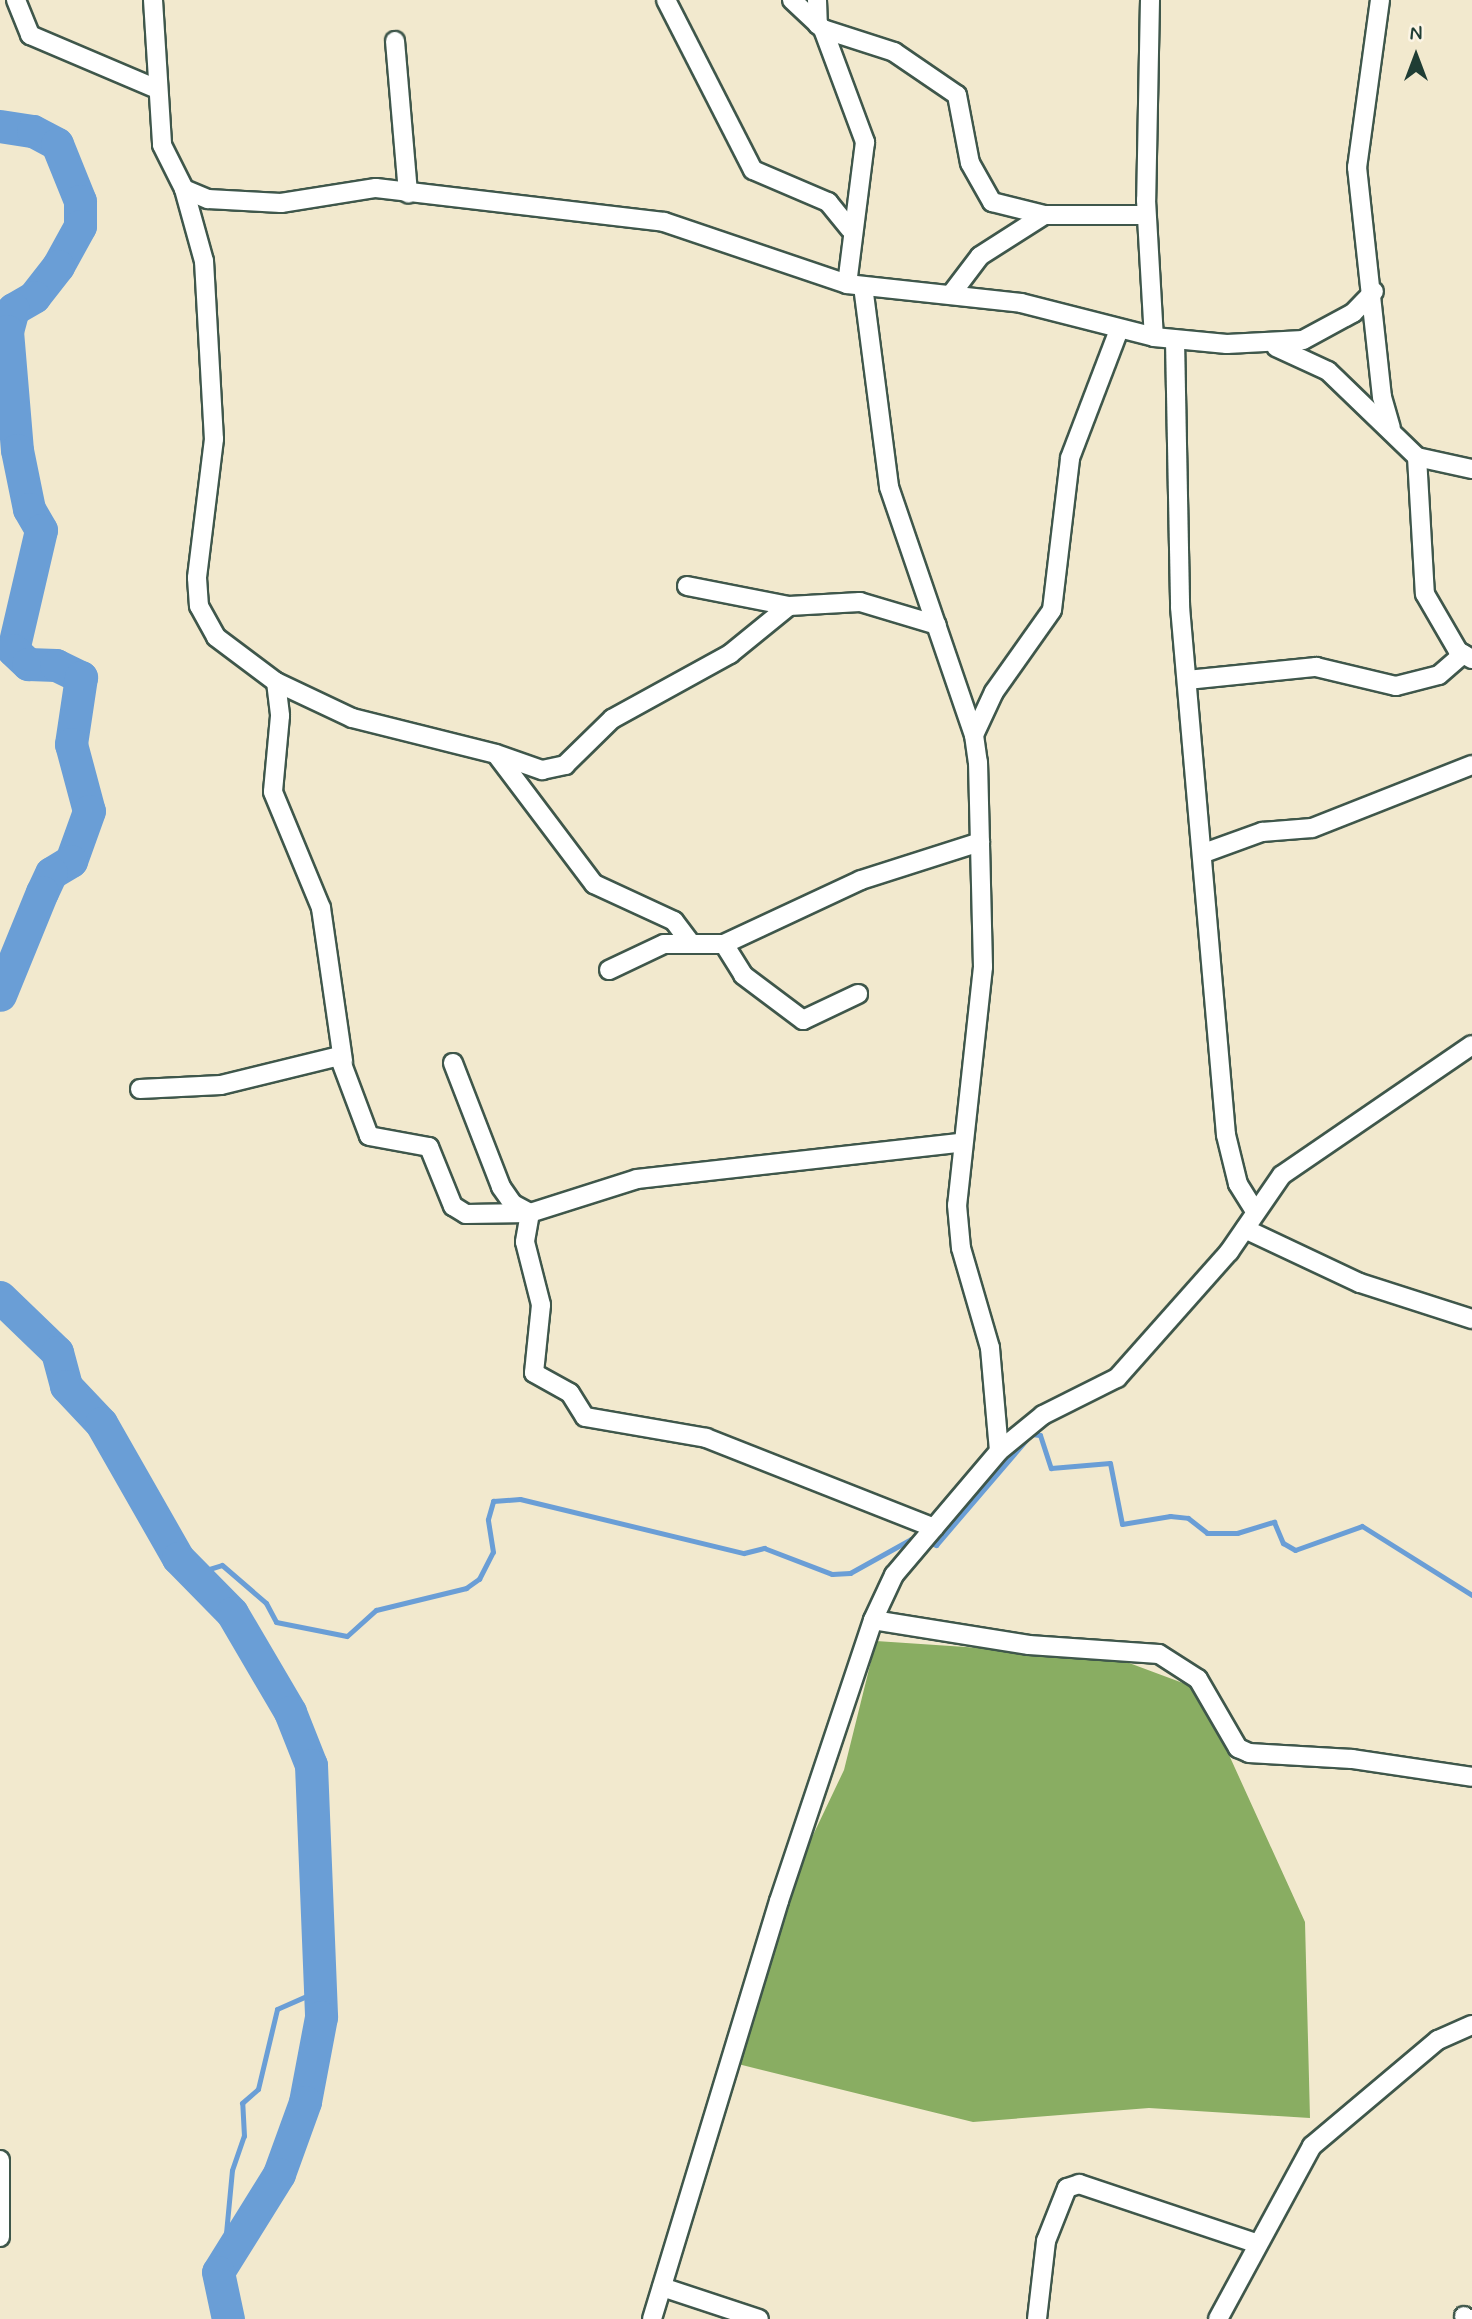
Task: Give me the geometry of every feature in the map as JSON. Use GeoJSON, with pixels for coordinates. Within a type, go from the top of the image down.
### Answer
{"type":"FeatureCollection","features":[{"type":"Feature","properties":{"kind":"street"},"geometry":{"type":"LineString","coordinates":[[16,0],[30,35],[157,89]]}},
{"type":"Feature","properties":{"kind":"street"},"geometry":{"type":"LineString","coordinates":[[153,0],[162,145],[184,189],[204,261],[213,405],[199,606],[216,637],[276,682],[370,724],[454,739],[542,770],[565,765],[612,719],[730,654],[789,606]]}},
{"type":"Feature","properties":{"kind":"street"},"geometry":{"type":"LineString","coordinates":[[666,0],[753,170],[828,202],[850,229]]}},
{"type":"Feature","properties":{"kind":"street"},"geometry":{"type":"LineString","coordinates":[[792,0],[821,27],[894,52],[937,76],[962,106],[966,147],[983,193],[1004,208],[1044,215],[1146,215]]}},
{"type":"Feature","properties":{"kind":"street"},"geometry":{"type":"LineString","coordinates":[[817,0],[821,27],[865,142],[850,229],[855,285],[889,487],[974,734],[983,967],[959,1143],[958,1225],[990,1348],[999,1451]]}},
{"type":"Feature","properties":{"kind":"street"},"geometry":{"type":"LineString","coordinates":[[1150,0],[1146,215],[1154,252],[1154,337]]}},
{"type":"Feature","properties":{"kind":"street"},"geometry":{"type":"LineString","coordinates":[[1380,0],[1357,167],[1374,292],[1382,397],[1391,428]]}},
{"type":"Feature","properties":{"kind":"street"},"geometry":{"type":"LineString","coordinates":[[395,41],[408,193]]}},
{"type":"Feature","properties":{"kind":"street"},"geometry":{"type":"LineString","coordinates":[[184,189],[235,205],[354,189],[664,222],[855,285],[952,293],[1021,303],[1119,330],[1175,340],[1275,346],[1329,330],[1374,292]]}},
{"type":"Feature","properties":{"kind":"street"},"geometry":{"type":"LineString","coordinates":[[952,293],[980,256],[1044,215]]}},
{"type":"Feature","properties":{"kind":"street"},"geometry":{"type":"LineString","coordinates":[[974,734],[994,692],[1052,610],[1070,458],[1119,330]]}},
{"type":"Feature","properties":{"kind":"street"},"geometry":{"type":"LineString","coordinates":[[1175,340],[1173,428],[1187,680],[1204,853],[1226,1135],[1238,1184],[1254,1210]]}},
{"type":"Feature","properties":{"kind":"street"},"geometry":{"type":"LineString","coordinates":[[1275,346],[1328,371],[1391,428],[1418,457],[1472,469]]}},
{"type":"Feature","properties":{"kind":"street"},"geometry":{"type":"LineString","coordinates":[[1187,680],[1316,667],[1396,686],[1439,675],[1467,657],[1425,594],[1418,457]]}},
{"type":"Feature","properties":{"kind":"street"},"geometry":{"type":"LineString","coordinates":[[687,586],[789,606],[860,602],[937,625]]}},
{"type":"Feature","properties":{"kind":"street"},"geometry":{"type":"LineString","coordinates":[[276,682],[280,716],[272,792],[321,908],[343,1061],[369,1136],[429,1147],[458,1212],[530,1213],[637,1179],[959,1143]]}},
{"type":"Feature","properties":{"kind":"street"},"geometry":{"type":"LineString","coordinates":[[496,754],[594,884],[674,921],[690,942]]}},
{"type":"Feature","properties":{"kind":"street"},"geometry":{"type":"LineString","coordinates":[[1204,853],[1262,832],[1311,828],[1472,765]]}},
{"type":"Feature","properties":{"kind":"street"},"geometry":{"type":"LineString","coordinates":[[608,970],[664,944],[724,944],[861,880],[980,842]]}},
{"type":"Feature","properties":{"kind":"street"},"geometry":{"type":"LineString","coordinates":[[724,944],[743,975],[803,1020],[858,994]]}},
{"type":"Feature","properties":{"kind":"street"},"geometry":{"type":"LineString","coordinates":[[652,2319],[873,1620],[894,1575],[999,1451],[1043,1415],[1118,1378],[1245,1228],[1254,1210],[1282,1175],[1472,1045]]}},
{"type":"Feature","properties":{"kind":"street"},"geometry":{"type":"LineString","coordinates":[[140,1089],[230,1083],[323,1054],[343,1061]]}},
{"type":"Feature","properties":{"kind":"street"},"geometry":{"type":"LineString","coordinates":[[453,1063],[501,1188],[530,1213]]}},
{"type":"Feature","properties":{"kind":"street"},"geometry":{"type":"LineString","coordinates":[[530,1213],[525,1242],[541,1305],[534,1373],[570,1393],[585,1417],[706,1438],[934,1528]]}},
{"type":"Feature","properties":{"kind":"street"},"geometry":{"type":"LineString","coordinates":[[1245,1228],[1373,1288],[1472,1319]]}},
{"type":"Feature","properties":{"kind":"street"},"geometry":{"type":"LineString","coordinates":[[873,1620],[1029,1645],[1159,1654],[1198,1679],[1238,1748],[1250,1753],[1352,1759],[1472,1777]]}},
{"type":"Feature","properties":{"kind":"street"},"geometry":{"type":"LineString","coordinates":[[1218,2319],[1255,2243],[1312,2146],[1438,2040],[1472,2025]]}},
{"type":"Feature","properties":{"kind":"street"},"geometry":{"type":"LineString","coordinates":[[0,2160],[0,2237]]}},
{"type":"Feature","properties":{"kind":"street"},"geometry":{"type":"LineString","coordinates":[[1037,2319],[1046,2241],[1067,2188],[1079,2184],[1255,2243]]}},
{"type":"Feature","properties":{"kind":"street"},"geometry":{"type":"LineString","coordinates":[[662,2287],[759,2319]]}},
{"type":"Feature","properties":{"kind":"green space"},"geometry":{"type":"Polygon","coordinates":[[[876,1641],[1113,1657],[1199,1689],[1305,1922],[1310,2118],[1149,2108],[973,2122],[738,2064],[795,1873],[844,1770],[876,1641]]]}},
{"type":"Feature","properties":{"kind":"waterway"},"geometry":{"type":"LineString","coordinates":[[0,126],[33,131],[57,144],[80,201],[80,226],[58,266],[34,297],[13,309],[7,331],[17,450],[29,509],[41,530],[13,650],[28,664],[56,665],[81,677],[71,744],[89,811],[71,861],[51,873],[0,995]]}},
{"type":"Feature","properties":{"kind":"waterway"},"geometry":{"type":"LineString","coordinates":[[0,1297],[57,1352],[66,1386],[101,1423],[178,1558],[232,1613],[290,1712],[311,1765],[321,2017],[305,2102],[279,2174],[218,2272],[228,2319]]}},
{"type":"Feature","properties":{"kind":"waterway"},"geometry":{"type":"LineString","coordinates":[[193,1574],[222,1565],[266,1603],[276,1622],[347,1636],[376,1610],[466,1588],[479,1579],[493,1552],[488,1519],[493,1501],[520,1499],[744,1553],[764,1548],[832,1574],[850,1573],[911,1539],[936,1545],[1031,1434],[1040,1435],[1051,1468],[1110,1463],[1122,1524],[1170,1516],[1188,1518],[1207,1533],[1237,1533],[1274,1522],[1283,1543],[1295,1550],[1362,1526],[1472,1595]]}},
{"type":"Feature","properties":{"kind":"waterway"},"geometry":{"type":"LineString","coordinates":[[223,2265],[232,2170],[244,2136],[242,2103],[258,2089],[277,2009],[318,1991]]}}]}
